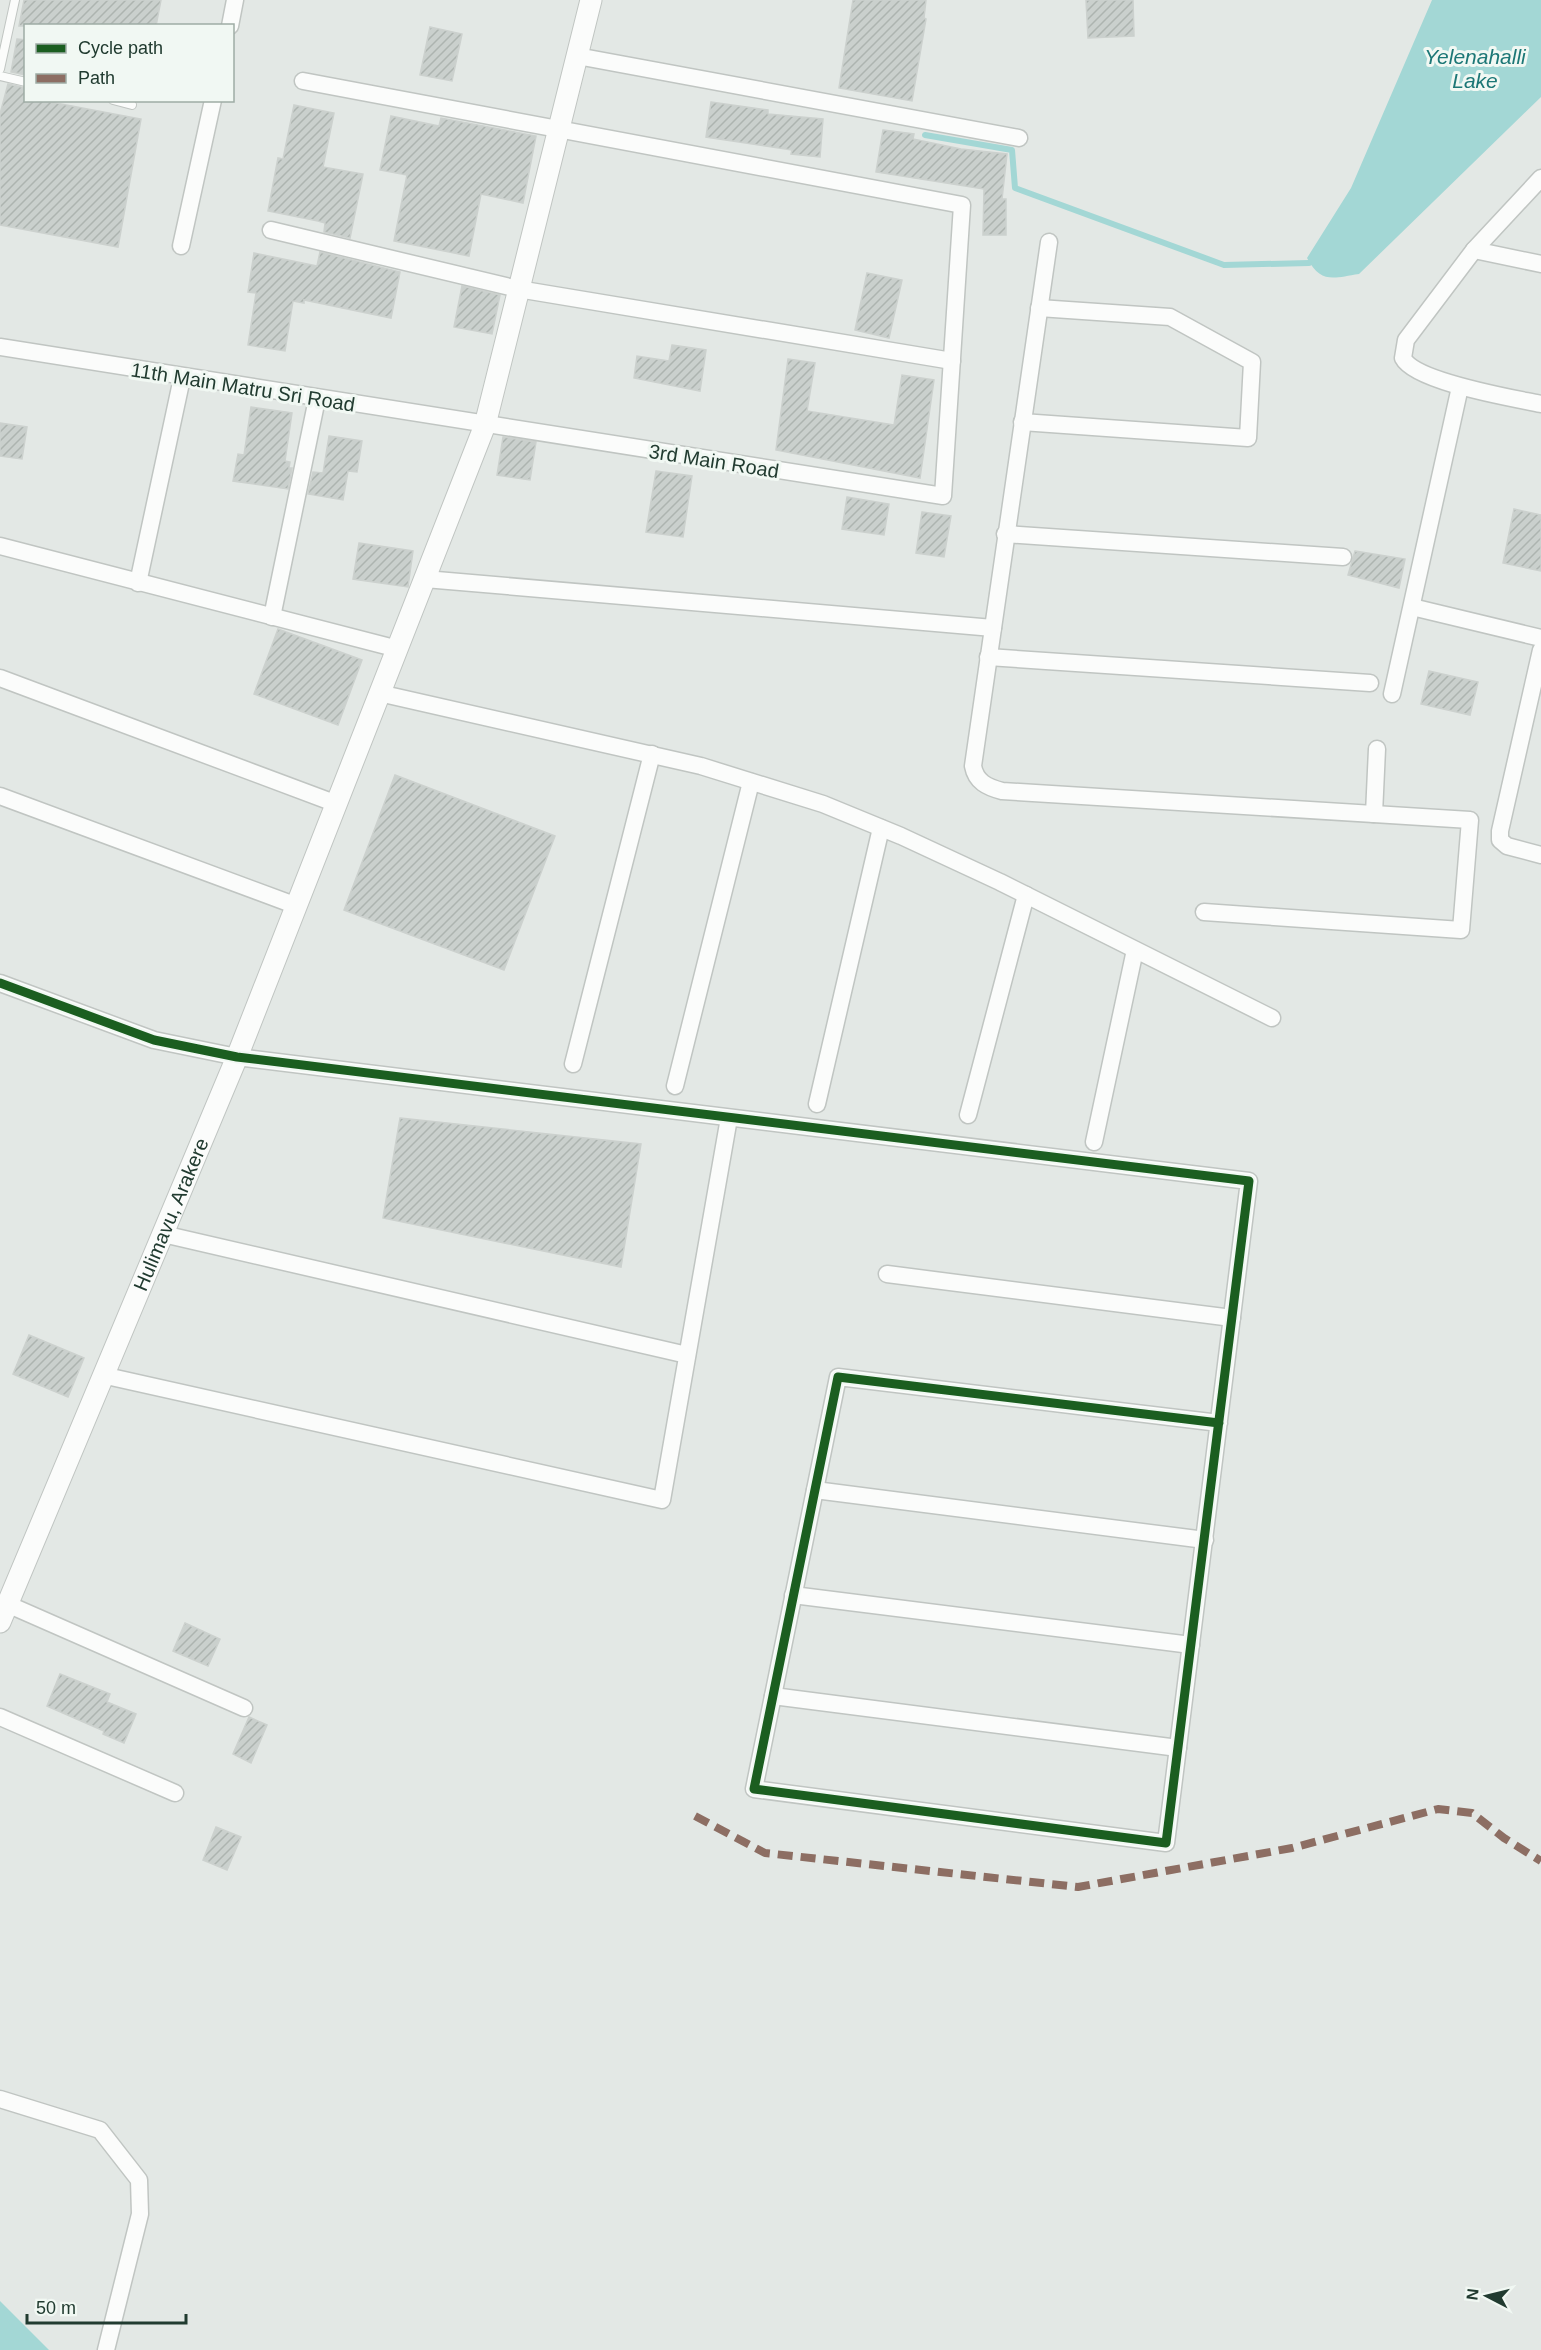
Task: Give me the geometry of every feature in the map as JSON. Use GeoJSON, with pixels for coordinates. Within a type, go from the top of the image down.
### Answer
{"type":"FeatureCollection","features":[{"type":"Feature","properties":{"kind":"street"},"geometry":{"type":"LineString","coordinates":[[230,24],[235,0]]}},
{"type":"Feature","properties":{"kind":"street","name":"Hulimavu, Arakere"},"geometry":{"type":"LineString","coordinates":[[4,1613],[237,1057],[485,425],[591,0]]}},
{"type":"Feature","properties":{"kind":"street"},"geometry":{"type":"LineString","coordinates":[[577,56],[1019,138]]}},
{"type":"Feature","properties":{"kind":"street"},"geometry":{"type":"LineString","coordinates":[[271,230],[519,289],[952,361],[962,205],[303,81]]}},
{"type":"Feature","properties":{"kind":"street"},"geometry":{"type":"LineString","coordinates":[[181,246],[213,102]]}},
{"type":"Feature","properties":{"kind":"street"},"geometry":{"type":"LineString","coordinates":[[1541,178],[1474,250],[1406,340],[1403,350],[1403,358],[1411,369],[1460,387],[1541,404]]}},
{"type":"Feature","properties":{"kind":"street"},"geometry":{"type":"LineString","coordinates":[[1049,242],[972,766],[974,774],[984,786],[1002,791],[1470,820],[1461,930],[1204,912]]}},
{"type":"Feature","properties":{"kind":"street"},"geometry":{"type":"LineString","coordinates":[[1474,250],[1541,264]]}},
{"type":"Feature","properties":{"kind":"street"},"geometry":{"type":"LineString","coordinates":[[1022,422],[1248,438],[1252,362],[1170,318],[1039,308]]}},
{"type":"Feature","properties":{"kind":"street","name":"11th Main Matru Sri Road"},"geometry":{"type":"LineString","coordinates":[[0,347],[485,425]]}},
{"type":"Feature","properties":{"kind":"street","name":"3rd Main Road"},"geometry":{"type":"LineString","coordinates":[[485,425],[943,496],[952,361]]}},
{"type":"Feature","properties":{"kind":"street"},"geometry":{"type":"LineString","coordinates":[[138,583],[182,378]]}},
{"type":"Feature","properties":{"kind":"street"},"geometry":{"type":"LineString","coordinates":[[1392,694],[1460,387]]}},
{"type":"Feature","properties":{"kind":"street"},"geometry":{"type":"LineString","coordinates":[[272,617],[317,399]]}},
{"type":"Feature","properties":{"kind":"street"},"geometry":{"type":"LineString","coordinates":[[1005,534],[1343,557]]}},
{"type":"Feature","properties":{"kind":"street"},"geometry":{"type":"LineString","coordinates":[[0,546],[398,649]]}},
{"type":"Feature","properties":{"kind":"street"},"geometry":{"type":"LineString","coordinates":[[425,579],[993,628]]}},
{"type":"Feature","properties":{"kind":"street"},"geometry":{"type":"LineString","coordinates":[[1412,607],[1541,638]]}},
{"type":"Feature","properties":{"kind":"street"},"geometry":{"type":"LineString","coordinates":[[1541,650],[1500,831],[1500,840],[1508,846],[1541,855]]}},
{"type":"Feature","properties":{"kind":"street"},"geometry":{"type":"LineString","coordinates":[[988,657],[1370,683]]}},
{"type":"Feature","properties":{"kind":"street"},"geometry":{"type":"LineString","coordinates":[[0,678],[337,804]]}},
{"type":"Feature","properties":{"kind":"street"},"geometry":{"type":"LineString","coordinates":[[379,693],[702,766],[823,804],[881,828],[1026,895],[1272,1018]]}},
{"type":"Feature","properties":{"kind":"street"},"geometry":{"type":"LineString","coordinates":[[1374,814],[1377,749]]}},
{"type":"Feature","properties":{"kind":"street"},"geometry":{"type":"LineString","coordinates":[[573,1064],[652,754]]}},
{"type":"Feature","properties":{"kind":"street"},"geometry":{"type":"LineString","coordinates":[[675,1086],[751,782]]}},
{"type":"Feature","properties":{"kind":"street"},"geometry":{"type":"LineString","coordinates":[[0,796],[297,906]]}},
{"type":"Feature","properties":{"kind":"street"},"geometry":{"type":"LineString","coordinates":[[817,1104],[881,828]]}},
{"type":"Feature","properties":{"kind":"street"},"geometry":{"type":"LineString","coordinates":[[968,1115],[1026,895]]}},
{"type":"Feature","properties":{"kind":"street"},"geometry":{"type":"LineString","coordinates":[[1094,1142],[1136,950]]}},
{"type":"Feature","properties":{"kind":"street"},"geometry":{"type":"LineString","coordinates":[[0,983],[154,1040],[237,1057],[1249,1181],[1220,1423],[1166,1843],[754,1789],[838,1377],[1220,1423]]}},
{"type":"Feature","properties":{"kind":"street"},"geometry":{"type":"LineString","coordinates":[[102,1375],[662,1500],[729,1118]]}},
{"type":"Feature","properties":{"kind":"street"},"geometry":{"type":"LineString","coordinates":[[163,1234],[687,1355]]}},
{"type":"Feature","properties":{"kind":"street"},"geometry":{"type":"LineString","coordinates":[[887,1274],[1232,1318]]}},
{"type":"Feature","properties":{"kind":"street"},"geometry":{"type":"LineString","coordinates":[[815,1490],[1205,1540]]}},
{"type":"Feature","properties":{"kind":"street"},"geometry":{"type":"LineString","coordinates":[[794,1595],[1191,1645]]}},
{"type":"Feature","properties":{"kind":"street"},"geometry":{"type":"LineString","coordinates":[[4,1613],[244,1708]]}},
{"type":"Feature","properties":{"kind":"street"},"geometry":{"type":"LineString","coordinates":[[773,1696],[1178,1748]]}},
{"type":"Feature","properties":{"kind":"street"},"geometry":{"type":"LineString","coordinates":[[0,1717],[175,1793]]}},
{"type":"Feature","properties":{"kind":"street"},"geometry":{"type":"LineString","coordinates":[[0,2099],[100,2130],[139,2180],[140,2214],[106,2350]]}},
{"type":"Feature","properties":{"kind":"lane"},"geometry":{"type":"LineString","coordinates":[[0,69],[15,0]]}},
{"type":"Feature","properties":{"kind":"lane"},"geometry":{"type":"LineString","coordinates":[[0,76],[24,82]]}},
{"type":"Feature","properties":{"kind":"lane"},"geometry":{"type":"LineString","coordinates":[[121,102],[132,105]]}},
{"type":"Feature","properties":{"kind":"water","name":"Yelenahalli Lake"},"geometry":{"type":"Polygon","coordinates":[[[1432,0],[1541,0],[1541,97],[1359,274],[1335,278],[1323,276],[1317,272],[1307,258],[1351,188],[1432,0]]]}},
{"type":"Feature","properties":{"kind":"water"},"geometry":{"type":"Polygon","coordinates":[[[0,2301],[49,2350],[0,2350],[0,2301]]]}},
{"type":"Feature","properties":{"kind":"building"},"geometry":{"type":"Polygon","coordinates":[[[24,0],[161,0],[156,24],[24,24],[24,26],[19,26],[24,0]]]}},
{"type":"Feature","properties":{"kind":"building"},"geometry":{"type":"Polygon","coordinates":[[[853,0],[926,0],[924,18],[926,19],[912,101],[839,88],[853,0]]]}},
{"type":"Feature","properties":{"kind":"building"},"geometry":{"type":"Polygon","coordinates":[[[1086,0],[1133,0],[1134,36],[1088,38],[1086,0]]]}},
{"type":"Feature","properties":{"kind":"building"},"geometry":{"type":"Polygon","coordinates":[[[430,27],[462,34],[452,81],[420,75],[430,27]]]}},
{"type":"Feature","properties":{"kind":"building"},"geometry":{"type":"Polygon","coordinates":[[[17,39],[24,40],[24,75],[11,72],[17,39]]]}},
{"type":"Feature","properties":{"kind":"building"},"geometry":{"type":"Polygon","coordinates":[[[8,84],[24,88],[24,102],[51,102],[141,119],[118,247],[0,225],[0,114],[8,84]]]}},
{"type":"Feature","properties":{"kind":"building"},"geometry":{"type":"Polygon","coordinates":[[[711,102],[768,110],[768,114],[823,119],[820,157],[791,154],[792,150],[706,137],[711,102]]]}},
{"type":"Feature","properties":{"kind":"building"},"geometry":{"type":"Polygon","coordinates":[[[294,105],[334,113],[323,167],[363,174],[350,238],[324,232],[325,223],[268,211],[278,158],[283,159],[294,105]]]}},
{"type":"Feature","properties":{"kind":"building"},"geometry":{"type":"Polygon","coordinates":[[[391,116],[439,126],[441,118],[536,136],[523,203],[481,194],[469,256],[394,241],[407,175],[380,170],[391,116]]]}},
{"type":"Feature","properties":{"kind":"building"},"geometry":{"type":"Polygon","coordinates":[[[883,130],[914,134],[913,139],[961,149],[1007,154],[1002,199],[1006,199],[1006,235],[983,235],[984,189],[876,172],[883,130]]]}},
{"type":"Feature","properties":{"kind":"building"},"geometry":{"type":"Polygon","coordinates":[[[320,252],[400,272],[391,318],[304,300],[304,303],[293,301],[285,351],[248,345],[256,293],[248,292],[254,253],[317,266],[320,252]]]}},
{"type":"Feature","properties":{"kind":"building"},"geometry":{"type":"Polygon","coordinates":[[[867,273],[902,280],[889,338],[855,330],[867,273]]]}},
{"type":"Feature","properties":{"kind":"building"},"geometry":{"type":"Polygon","coordinates":[[[462,286],[500,295],[492,334],[454,327],[462,286]]]}},
{"type":"Feature","properties":{"kind":"building"},"geometry":{"type":"Polygon","coordinates":[[[672,345],[706,350],[700,391],[634,378],[637,356],[669,361],[672,345]]]}},
{"type":"Feature","properties":{"kind":"building"},"geometry":{"type":"Polygon","coordinates":[[[788,359],[815,363],[807,411],[894,425],[902,375],[934,380],[920,478],[776,450],[788,359]]]}},
{"type":"Feature","properties":{"kind":"building"},"geometry":{"type":"Polygon","coordinates":[[[251,407],[292,413],[285,461],[290,462],[289,468],[292,468],[288,489],[233,481],[238,454],[244,455],[251,407]]]}},
{"type":"Feature","properties":{"kind":"building"},"geometry":{"type":"Polygon","coordinates":[[[0,423],[27,427],[22,459],[0,456],[0,423]]]}},
{"type":"Feature","properties":{"kind":"building"},"geometry":{"type":"Polygon","coordinates":[[[329,436],[362,441],[357,472],[348,471],[343,500],[308,494],[313,472],[323,473],[329,436]]]}},
{"type":"Feature","properties":{"kind":"building"},"geometry":{"type":"Polygon","coordinates":[[[503,437],[536,442],[530,480],[497,475],[503,437]]]}},
{"type":"Feature","properties":{"kind":"building"},"geometry":{"type":"Polygon","coordinates":[[[656,471],[692,476],[683,537],[646,532],[656,471]]]}},
{"type":"Feature","properties":{"kind":"building"},"geometry":{"type":"Polygon","coordinates":[[[847,497],[889,504],[884,535],[842,529],[847,497]]]}},
{"type":"Feature","properties":{"kind":"building"},"geometry":{"type":"Polygon","coordinates":[[[1514,509],[1541,515],[1541,571],[1503,563],[1514,509]]]}},
{"type":"Feature","properties":{"kind":"building"},"geometry":{"type":"Polygon","coordinates":[[[922,512],[951,516],[944,557],[916,553],[922,512]]]}},
{"type":"Feature","properties":{"kind":"building"},"geometry":{"type":"Polygon","coordinates":[[[359,543],[413,551],[408,587],[353,579],[359,543]]]}},
{"type":"Feature","properties":{"kind":"building"},"geometry":{"type":"Polygon","coordinates":[[[1355,551],[1405,559],[1399,588],[1348,575],[1355,551]]]}},
{"type":"Feature","properties":{"kind":"building"},"geometry":{"type":"Polygon","coordinates":[[[278,629],[362,660],[338,725],[254,694],[278,629]]]}},
{"type":"Feature","properties":{"kind":"building"},"geometry":{"type":"Polygon","coordinates":[[[1429,671],[1478,682],[1470,715],[1421,704],[1429,671]]]}},
{"type":"Feature","properties":{"kind":"building"},"geometry":{"type":"Polygon","coordinates":[[[395,775],[555,836],[504,970],[344,910],[395,775]]]}},
{"type":"Feature","properties":{"kind":"building"},"geometry":{"type":"Polygon","coordinates":[[[400,1118],[641,1144],[621,1267],[383,1218],[400,1118]]]}},
{"type":"Feature","properties":{"kind":"building"},"geometry":{"type":"Polygon","coordinates":[[[29,1335],[84,1358],[68,1397],[13,1374],[29,1335]]]}},
{"type":"Feature","properties":{"kind":"building"},"geometry":{"type":"Polygon","coordinates":[[[185,1623],[220,1639],[208,1666],[173,1651],[185,1623]]]}},
{"type":"Feature","properties":{"kind":"building"},"geometry":{"type":"Polygon","coordinates":[[[60,1674],[110,1694],[107,1702],[136,1714],[124,1743],[103,1734],[104,1731],[47,1706],[60,1674]]]}},
{"type":"Feature","properties":{"kind":"building"},"geometry":{"type":"Polygon","coordinates":[[[249,1717],[267,1725],[251,1763],[233,1754],[249,1717]]]}},
{"type":"Feature","properties":{"kind":"building"},"geometry":{"type":"Polygon","coordinates":[[[216,1827],[241,1837],[227,1870],[203,1860],[216,1827]]]}},
{"type":"Feature","properties":{"kind":"waterway"},"geometry":{"type":"LineString","coordinates":[[925,135],[1012,150],[1015,188],[1224,265],[1309,263]]}},
{"type":"Feature","properties":{"kind":"marked path"},"geometry":{"type":"LineString","coordinates":[[695,1816],[765,1853],[1078,1887],[1292,1848],[1438,1809],[1472,1813],[1504,1838],[1541,1861]]}},
{"type":"Feature","properties":{"kind":"cycle path"},"geometry":{"type":"LineString","coordinates":[[0,983],[154,1040],[237,1057],[1249,1181],[1166,1843],[754,1789],[838,1377],[1219,1423]]}}]}
